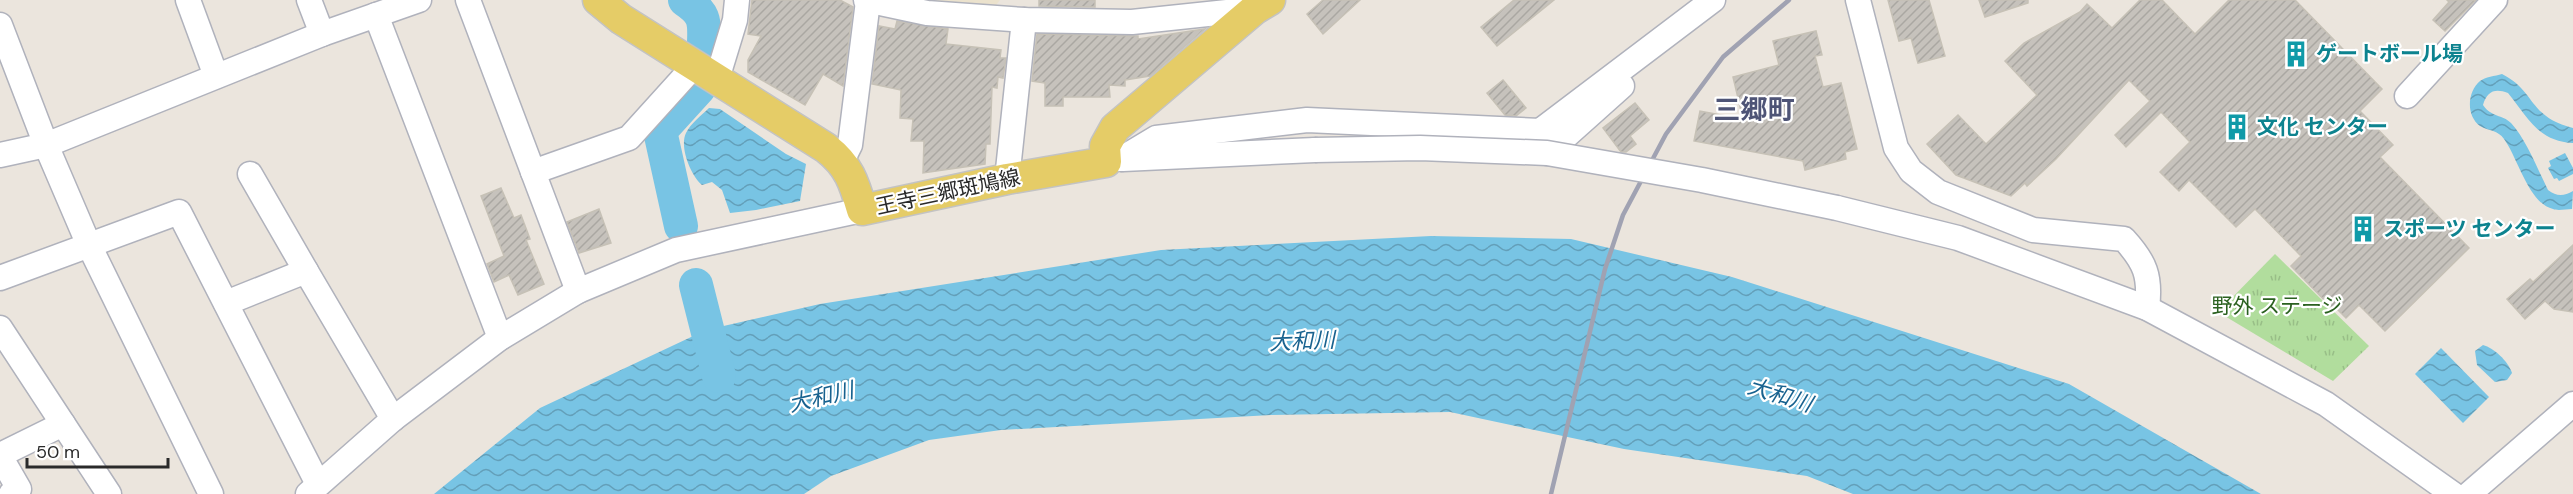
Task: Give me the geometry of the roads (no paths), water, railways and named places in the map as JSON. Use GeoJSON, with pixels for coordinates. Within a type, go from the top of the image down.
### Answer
{"type":"FeatureCollection","features":[{"type":"Feature","properties":{"kind":"main road","name":"王寺三郷斑鳩線"},"geometry":{"type":"LineString","coordinates":[[598,0],[621,19],[842,161],[855,185],[862,210],[1006,179],[1113,161]]}},
{"type":"Feature","properties":{"kind":"main road"},"geometry":{"type":"LineString","coordinates":[[1113,161],[1105,146],[1115,128],[1263,5]]}},
{"type":"Feature","properties":{"kind":"street"},"geometry":{"type":"LineString","coordinates":[[188,0],[216,76]]}},
{"type":"Feature","properties":{"kind":"street"},"geometry":{"type":"LineString","coordinates":[[309,0],[322,34]]}},
{"type":"Feature","properties":{"kind":"street"},"geometry":{"type":"LineString","coordinates":[[0,155],[46,145],[322,34],[419,0]]}},
{"type":"Feature","properties":{"kind":"street"},"geometry":{"type":"LineString","coordinates":[[468,0],[578,291]]}},
{"type":"Feature","properties":{"kind":"street"},"geometry":{"type":"LineString","coordinates":[[533,172],[629,138],[706,72],[735,20],[737,0]]}},
{"type":"Feature","properties":{"kind":"street"},"geometry":{"type":"LineString","coordinates":[[1113,161],[1156,138],[1307,120],[1539,130],[1713,0]]}},
{"type":"Feature","properties":{"kind":"street"},"geometry":{"type":"LineString","coordinates":[[1547,153],[1627,81],[1725,0]]}},
{"type":"Feature","properties":{"kind":"street"},"geometry":{"type":"LineString","coordinates":[[1857,0],[1896,148],[1911,171],[1938,192],[2033,230],[2124,239],[2140,257],[2150,285],[2147,308]]}},
{"type":"Feature","properties":{"kind":"street"},"geometry":{"type":"LineString","coordinates":[[2407,96],[2495,0]]}},
{"type":"Feature","properties":{"kind":"street"},"geometry":{"type":"LineString","coordinates":[[842,161],[850,145],[867,1],[927,13],[1013,13],[1132,22],[1263,5]]}},
{"type":"Feature","properties":{"kind":"street"},"geometry":{"type":"LineString","coordinates":[[1006,179],[1013,13]]}},
{"type":"Feature","properties":{"kind":"street"},"geometry":{"type":"LineString","coordinates":[[376,15],[500,338]]}},
{"type":"Feature","properties":{"kind":"street"},"geometry":{"type":"LineString","coordinates":[[0,25],[46,145],[88,243],[211,494]]}},
{"type":"Feature","properties":{"kind":"street"},"geometry":{"type":"LineString","coordinates":[[1113,161],[1315,150],[1420,148],[1547,153],[1702,180],[1837,208],[1958,238],[2147,308],[2326,404],[2453,494]]}},
{"type":"Feature","properties":{"kind":"street"},"geometry":{"type":"LineString","coordinates":[[250,174],[393,418]]}},
{"type":"Feature","properties":{"kind":"street"},"geometry":{"type":"LineString","coordinates":[[0,278],[88,243],[179,212],[226,303],[313,489],[393,418],[500,338],[578,291],[676,250],[862,210]]}},
{"type":"Feature","properties":{"kind":"street"},"geometry":{"type":"LineString","coordinates":[[226,303],[306,271]]}},
{"type":"Feature","properties":{"kind":"street"},"geometry":{"type":"LineString","coordinates":[[0,328],[8,355],[63,424],[109,494]]}},
{"type":"Feature","properties":{"kind":"street"},"geometry":{"type":"LineString","coordinates":[[2469,494],[2573,404]]}},
{"type":"Feature","properties":{"kind":"street"},"geometry":{"type":"LineString","coordinates":[[11,494],[19,489],[0,456],[63,424]]}},
{"type":"Feature","properties":{"kind":"water"},"geometry":{"type":"Polygon","coordinates":[[[2502,74],[2521,88],[2540,111],[2558,123],[2573,128],[2573,143],[2550,138],[2534,126],[2508,93],[2492,92],[2483,105],[2490,112],[2511,123],[2527,146],[2548,190],[2561,195],[2573,191],[2572,209],[2553,209],[2537,199],[2502,136],[2475,122],[2470,110],[2473,91],[2485,78],[2502,74]]]}},
{"type":"Feature","properties":{"kind":"water"},"geometry":{"type":"Polygon","coordinates":[[[709,108],[720,109],[786,154],[806,164],[800,201],[730,213],[722,190],[712,182],[702,185],[698,181],[687,161],[684,139],[690,126],[709,108]]]}},
{"type":"Feature","properties":{"kind":"water"},"geometry":{"type":"Polygon","coordinates":[[[2565,153],[2573,168],[2573,174],[2559,181],[2557,178],[2554,179],[2548,168],[2551,166],[2549,161],[2565,153]]]}},
{"type":"Feature","properties":{"kind":"water","name":"大和川"},"geometry":{"type":"Polygon","coordinates":[[[1431,236],[1571,239],[1732,277],[2069,384],[2261,494],[1853,494],[1807,476],[1624,449],[1450,412],[1271,415],[1001,430],[929,440],[831,476],[804,494],[434,494],[540,408],[706,330],[820,304],[1161,250],[1431,236]]]}},
{"type":"Feature","properties":{"kind":"water"},"geometry":{"type":"Polygon","coordinates":[[[2483,345],[2496,352],[2507,364],[2512,373],[2507,380],[2495,382],[2477,365],[2475,351],[2483,345]]]}},
{"type":"Feature","properties":{"kind":"water"},"geometry":{"type":"Polygon","coordinates":[[[2441,348],[2489,397],[2463,423],[2415,374],[2441,348]]]}},
{"type":"Feature","properties":{"kind":"waterway"},"geometry":{"type":"LineString","coordinates":[[685,0],[700,13],[704,28],[704,42]]}},
{"type":"Feature","properties":{"kind":"waterway"},"geometry":{"type":"LineString","coordinates":[[681,226],[660,131],[699,88]]}},
{"type":"Feature","properties":{"kind":"waterway"},"geometry":{"type":"LineString","coordinates":[[696,285],[719,376]]}},
{"type":"Feature","properties":{"kind":"railway"},"geometry":{"type":"LineString","coordinates":[[1551,494],[1605,269],[1623,215],[1666,134],[1723,57],[1789,0]]}},
{"type":"Feature","properties":{"kind":"place","name":"ゲートボール場"},"geometry":{"type":"Point","coordinates":[2296,54]}},
{"type":"Feature","properties":{"kind":"place","name":"文化 センター"},"geometry":{"type":"Point","coordinates":[2237,127]}},
{"type":"Feature","properties":{"kind":"place","name":"スポーツ センター"},"geometry":{"type":"Point","coordinates":[2363,229]}},
{"type":"Feature","properties":{"kind":"district","name":"三郷町"},"geometry":{"type":"Point","coordinates":[1754,109]}},
{"type":"Feature","properties":{"kind":"park label","name":"野外 ステージ"},"geometry":{"type":"Point","coordinates":[2277,306]}}]}
